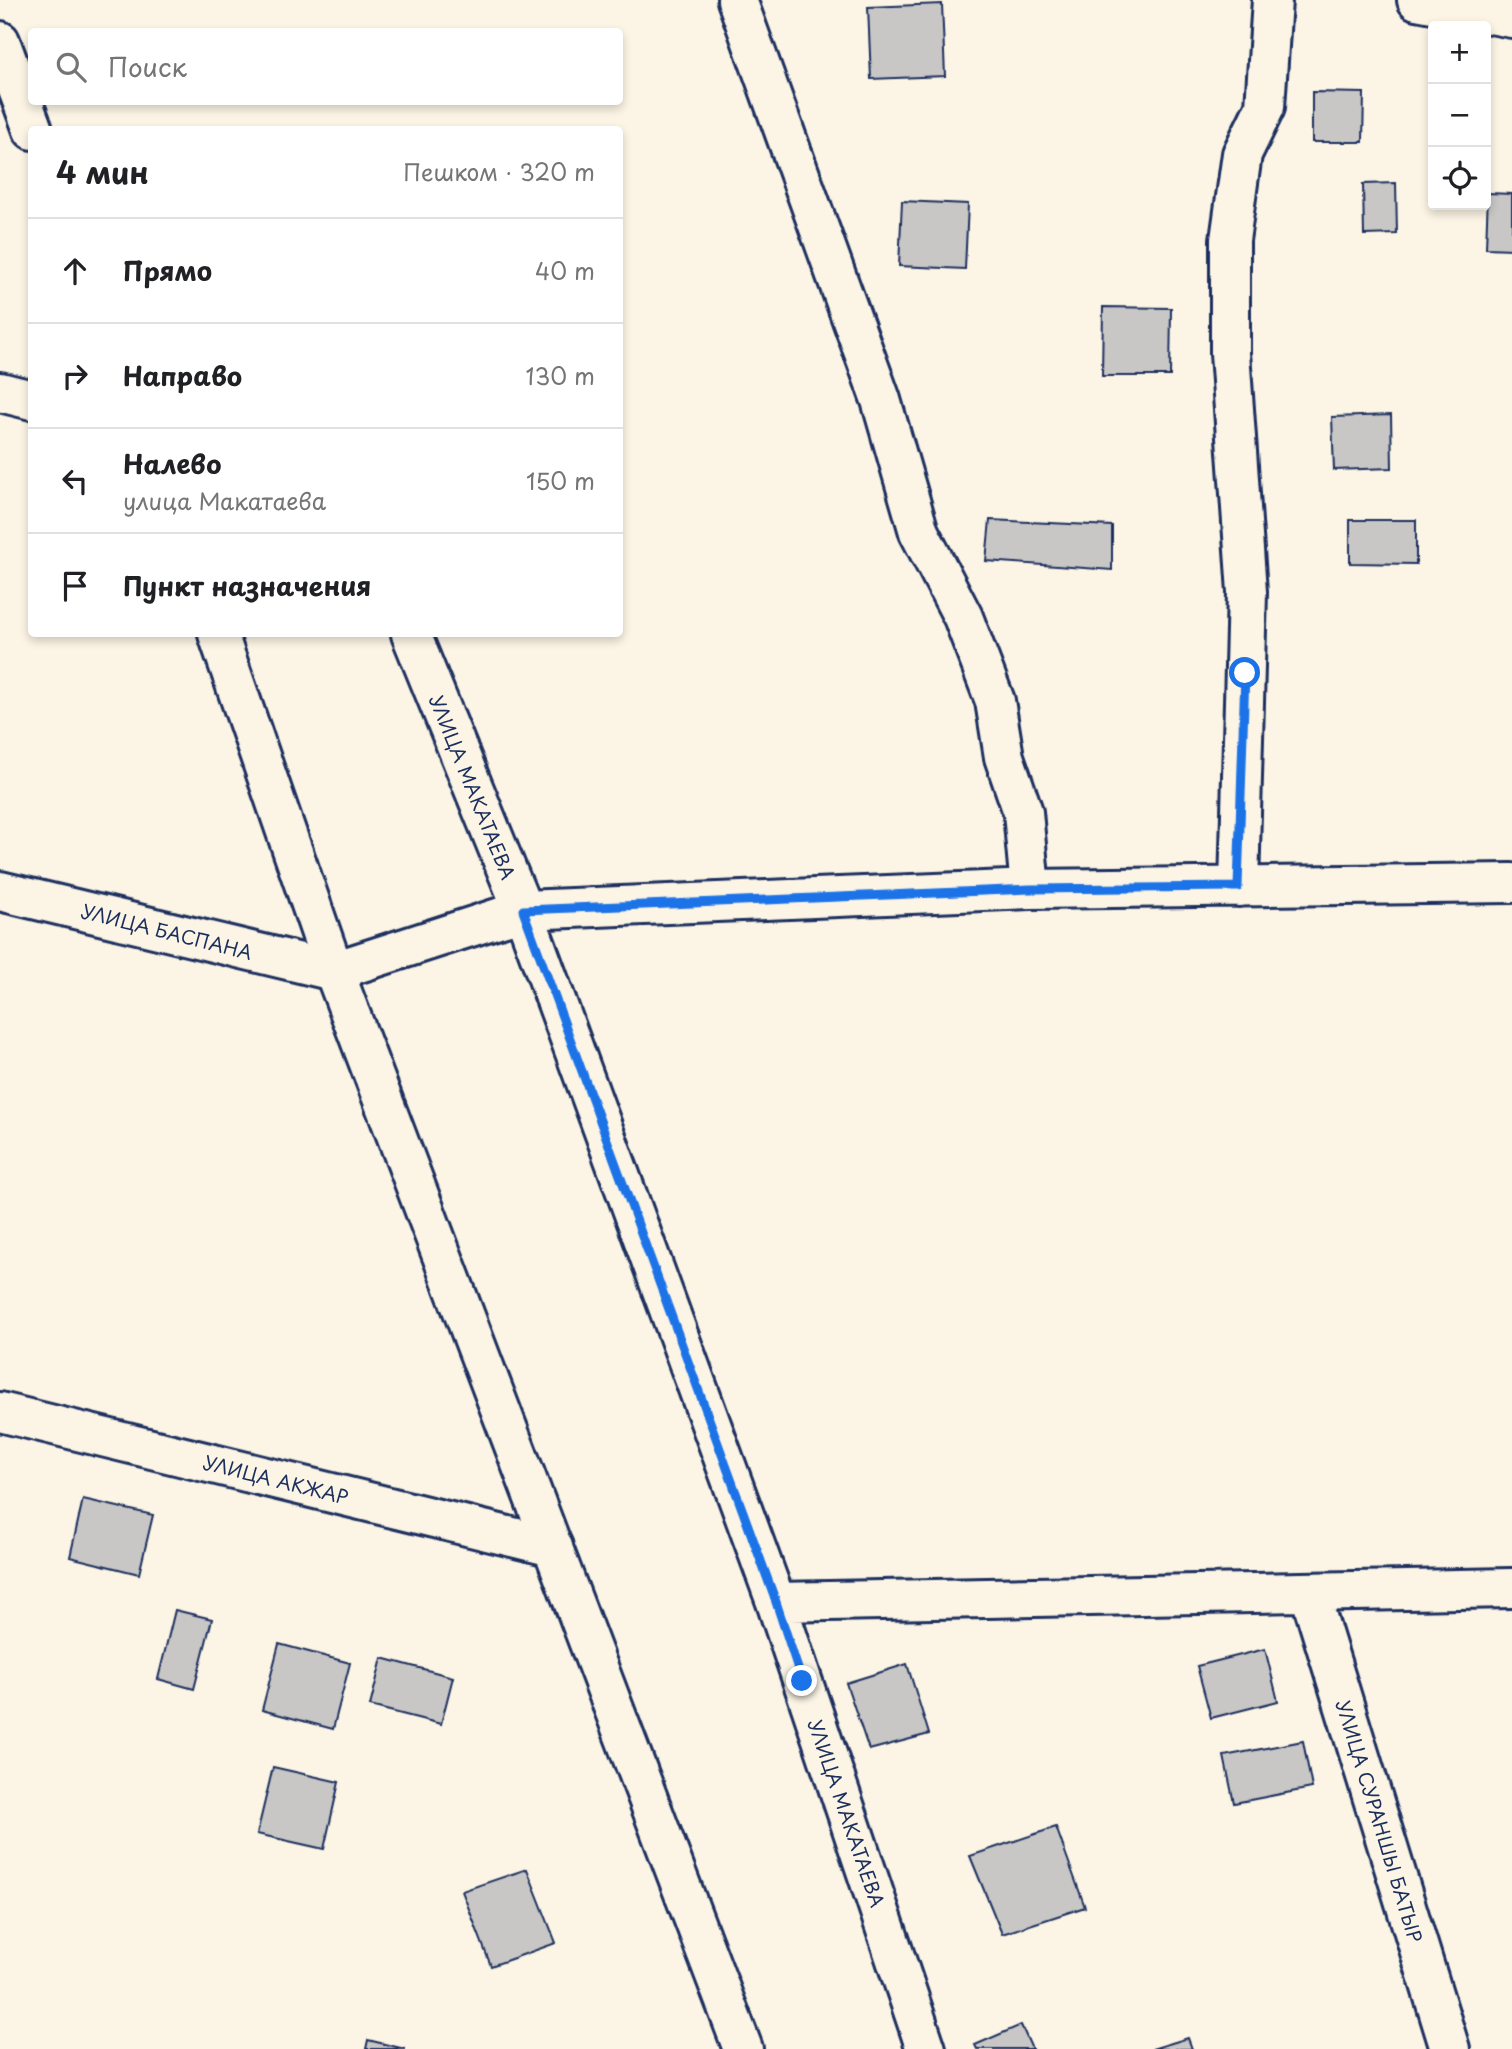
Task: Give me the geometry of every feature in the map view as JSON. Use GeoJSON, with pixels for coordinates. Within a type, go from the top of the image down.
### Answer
{"type":"FeatureCollection","features":[{"type":"Feature","properties":{"kind":"street"},"geometry":{"type":"LineString","coordinates":[[737,0],[881,400],[919,532],[963,617],[995,701],[1004,757],[1023,812],[1030,889]]}},
{"type":"Feature","properties":{"kind":"street"},"geometry":{"type":"LineString","coordinates":[[1238,887],[1247,592],[1230,353],[1230,240],[1242,154],[1265,107],[1272,0]]}},
{"type":"Feature","properties":{"kind":"street"},"geometry":{"type":"LineString","coordinates":[[1417,0],[1512,18]]}},
{"type":"Feature","properties":{"kind":"street"},"geometry":{"type":"LineString","coordinates":[[0,41],[32,126]]}},
{"type":"Feature","properties":{"kind":"street"},"geometry":{"type":"LineString","coordinates":[[0,393],[28,399]]}},
{"type":"Feature","properties":{"kind":"street"},"geometry":{"type":"LineString","coordinates":[[219,637],[334,971],[743,2049]]}},
{"type":"Feature","properties":{"kind":"street","name":"УЛИЦА МАКАТАЕВА"},"geometry":{"type":"LineString","coordinates":[[412,637],[523,910],[776,1602],[926,2049]]}},
{"type":"Feature","properties":{"kind":"street"},"geometry":{"type":"LineString","coordinates":[[334,971],[523,910],[1030,889],[1512,883]]}},
{"type":"Feature","properties":{"kind":"street","name":"УЛИЦА БАСПАНА"},"geometry":{"type":"LineString","coordinates":[[0,891],[334,971]]}},
{"type":"Feature","properties":{"kind":"street","name":"УЛИЦА АКЖАР"},"geometry":{"type":"LineString","coordinates":[[0,1412],[553,1547]]}},
{"type":"Feature","properties":{"kind":"street"},"geometry":{"type":"LineString","coordinates":[[776,1602],[1310,1594],[1512,1588]]}},
{"type":"Feature","properties":{"kind":"street","name":"УЛИЦА СУРАНШЫ БАТЫР"},"geometry":{"type":"LineString","coordinates":[[1310,1594],[1450,2049]]}},
{"type":"Feature","properties":{"kind":"building"},"geometry":{"type":"Polygon","coordinates":[[[942,4],[945,76],[871,79],[868,7],[942,4]]]}},
{"type":"Feature","properties":{"kind":"building"},"geometry":{"type":"Polygon","coordinates":[[[1312,92],[1364,93],[1363,142],[1312,142],[1312,92]]]}},
{"type":"Feature","properties":{"kind":"building"},"geometry":{"type":"Polygon","coordinates":[[[1396,183],[1397,234],[1364,235],[1363,184],[1396,183]]]}},
{"type":"Feature","properties":{"kind":"building"},"geometry":{"type":"Polygon","coordinates":[[[1491,193],[1512,194],[1512,249],[1486,248],[1491,193]]]}},
{"type":"Feature","properties":{"kind":"building"},"geometry":{"type":"Polygon","coordinates":[[[902,201],[968,204],[965,269],[899,266],[902,201]]]}},
{"type":"Feature","properties":{"kind":"building"},"geometry":{"type":"Polygon","coordinates":[[[1103,307],[1171,308],[1170,376],[1102,376],[1103,307]]]}},
{"type":"Feature","properties":{"kind":"building"},"geometry":{"type":"Polygon","coordinates":[[[1391,415],[1392,468],[1334,470],[1332,417],[1391,415]]]}},
{"type":"Feature","properties":{"kind":"building"},"geometry":{"type":"Polygon","coordinates":[[[990,520],[1112,526],[1112,570],[986,561],[990,520]]]}},
{"type":"Feature","properties":{"kind":"building"},"geometry":{"type":"Polygon","coordinates":[[[1350,520],[1416,520],[1416,564],[1350,563],[1350,520]]]}},
{"type":"Feature","properties":{"kind":"building"},"geometry":{"type":"Polygon","coordinates":[[[83,1499],[153,1515],[139,1574],[70,1557],[83,1499]]]}},
{"type":"Feature","properties":{"kind":"building"},"geometry":{"type":"Polygon","coordinates":[[[175,1610],[212,1619],[194,1689],[158,1679],[175,1610]]]}},
{"type":"Feature","properties":{"kind":"building"},"geometry":{"type":"Polygon","coordinates":[[[279,1644],[350,1663],[333,1729],[262,1710],[279,1644]]]}},
{"type":"Feature","properties":{"kind":"building"},"geometry":{"type":"Polygon","coordinates":[[[1265,1649],[1278,1701],[1211,1718],[1197,1666],[1265,1649]]]}},
{"type":"Feature","properties":{"kind":"building"},"geometry":{"type":"Polygon","coordinates":[[[382,1658],[453,1677],[441,1724],[370,1706],[382,1658]]]}},
{"type":"Feature","properties":{"kind":"building"},"geometry":{"type":"Polygon","coordinates":[[[907,1664],[929,1734],[869,1750],[846,1683],[907,1664]]]}},
{"type":"Feature","properties":{"kind":"building"},"geometry":{"type":"Polygon","coordinates":[[[1303,1741],[1312,1788],[1234,1803],[1224,1756],[1303,1741]]]}},
{"type":"Feature","properties":{"kind":"building"},"geometry":{"type":"Polygon","coordinates":[[[273,1767],[339,1782],[324,1849],[257,1834],[273,1767]]]}},
{"type":"Feature","properties":{"kind":"building"},"geometry":{"type":"Polygon","coordinates":[[[1056,1827],[1085,1907],[1002,1934],[970,1856],[1056,1827]]]}},
{"type":"Feature","properties":{"kind":"building"},"geometry":{"type":"Polygon","coordinates":[[[527,1869],[556,1943],[491,1966],[462,1891],[527,1869]]]}},
{"type":"Feature","properties":{"kind":"building"},"geometry":{"type":"Polygon","coordinates":[[[1021,2025],[1032,2049],[977,2049],[975,2045],[1021,2025]]]}},
{"type":"Feature","properties":{"kind":"building"},"geometry":{"type":"Polygon","coordinates":[[[1188,2038],[1192,2049],[1152,2049],[1188,2038]]]}},
{"type":"Feature","properties":{"kind":"building"},"geometry":{"type":"Polygon","coordinates":[[[368,2040],[405,2049],[366,2049],[368,2040]]]}},
{"type":"Feature","properties":{"kind":"route"},"geometry":{"type":"LineString","coordinates":[[802,1681],[776,1602],[523,910],[1030,889],[1238,887],[1245,673]]}}]}
